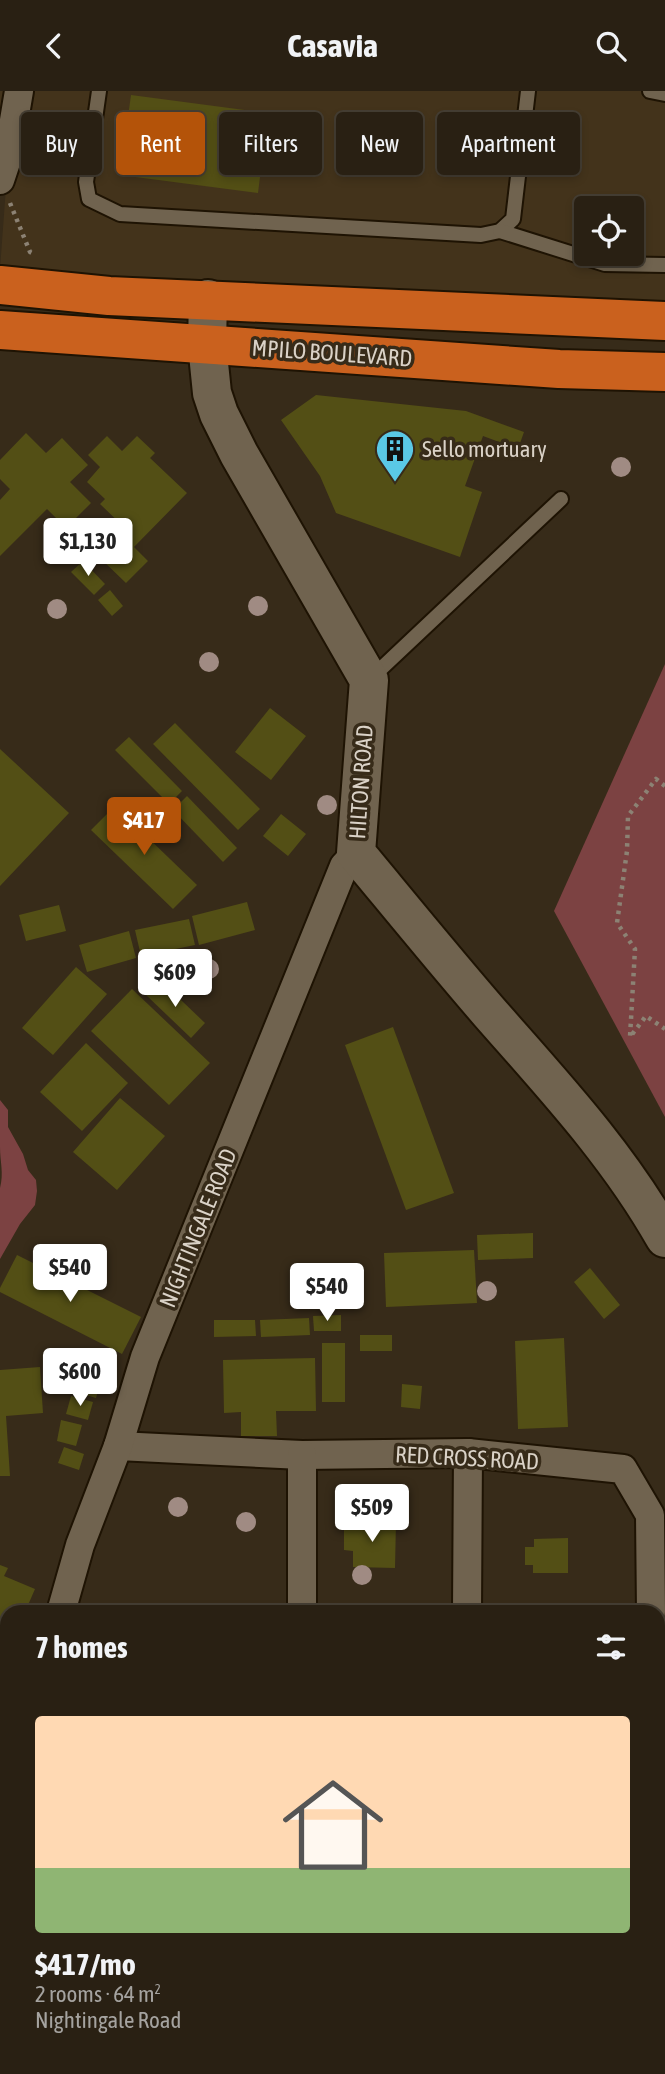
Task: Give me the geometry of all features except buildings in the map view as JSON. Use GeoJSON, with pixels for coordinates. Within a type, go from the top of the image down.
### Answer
{"type":"FeatureCollection","features":[{"type":"Feature","properties":{"kind":"highway","name":"MPILO BOULEVARD"},"geometry":{"type":"LineString","coordinates":[[0,285],[109,296],[665,321]]}},
{"type":"Feature","properties":{"kind":"highway","name":"MPILO BOULEVARD"},"geometry":{"type":"LineString","coordinates":[[0,330],[559,369],[665,372]]}},
{"type":"Feature","properties":{"kind":"street"},"geometry":{"type":"LineString","coordinates":[[0,180],[8,156],[19,91]]}},
{"type":"Feature","properties":{"kind":"street"},"geometry":{"type":"LineString","coordinates":[[208,299],[207,344],[212,393],[219,414],[239,454],[369,680]]}},
{"type":"Feature","properties":{"kind":"street","name":"HILTON ROAD"},"geometry":{"type":"LineString","coordinates":[[369,680],[356,853],[448,965],[592,1128],[648,1208],[665,1238]]}},
{"type":"Feature","properties":{"kind":"street","name":"NIGHTINGALE ROAD"},"geometry":{"type":"LineString","coordinates":[[63,1605],[80,1545],[118,1446],[145,1357],[344,866],[356,853]]}},
{"type":"Feature","properties":{"kind":"street","name":"RED CROSS ROAD"},"geometry":{"type":"LineString","coordinates":[[118,1446],[302,1455],[468,1453],[623,1469],[650,1515],[651,1605]]}},
{"type":"Feature","properties":{"kind":"street"},"geometry":{"type":"LineString","coordinates":[[467,1605],[468,1453]]}},
{"type":"Feature","properties":{"kind":"street"},"geometry":{"type":"LineString","coordinates":[[302,1455],[302,1605]]}},
{"type":"Feature","properties":{"kind":"lane"},"geometry":{"type":"LineString","coordinates":[[99,91],[86,182],[89,199],[120,214],[481,235],[500,231],[605,264],[665,265]]}},
{"type":"Feature","properties":{"kind":"lane"},"geometry":{"type":"LineString","coordinates":[[500,231],[513,219],[528,91]]}},
{"type":"Feature","properties":{"kind":"lane"},"geometry":{"type":"LineString","coordinates":[[650,91],[665,94]]}},
{"type":"Feature","properties":{"kind":"lane"},"geometry":{"type":"LineString","coordinates":[[369,680],[561,499]]}},
{"type":"Feature","properties":{"kind":"path"},"geometry":{"type":"LineString","coordinates":[[0,198],[9,201],[30,252],[41,258]]}},
{"type":"Feature","properties":{"kind":"path"},"geometry":{"type":"LineString","coordinates":[[665,786],[656,779],[628,816],[628,851],[617,923],[635,949],[630,1037],[646,1016],[665,1029]]}},
{"type":"Feature","properties":{"kind":"shaded area"},"geometry":{"type":"Polygon","coordinates":[[[0,91],[665,91],[665,321],[0,269],[8,160],[0,180],[0,91]]]}},
{"type":"Feature","properties":{"kind":"shaded area"},"geometry":{"type":"Polygon","coordinates":[[[665,664],[665,1117],[554,911],[665,664]]]}},
{"type":"Feature","properties":{"kind":"shaded area"},"geometry":{"type":"Polygon","coordinates":[[[0,1100],[8,1110],[8,1127],[23,1154],[28,1170],[36,1180],[37,1191],[35,1205],[20,1224],[0,1259],[2,1172],[0,1100]]]}},
{"type":"Feature","properties":{"kind":"place","name":"Sello mortuary"},"geometry":{"type":"Point","coordinates":[395,483]}}]}
